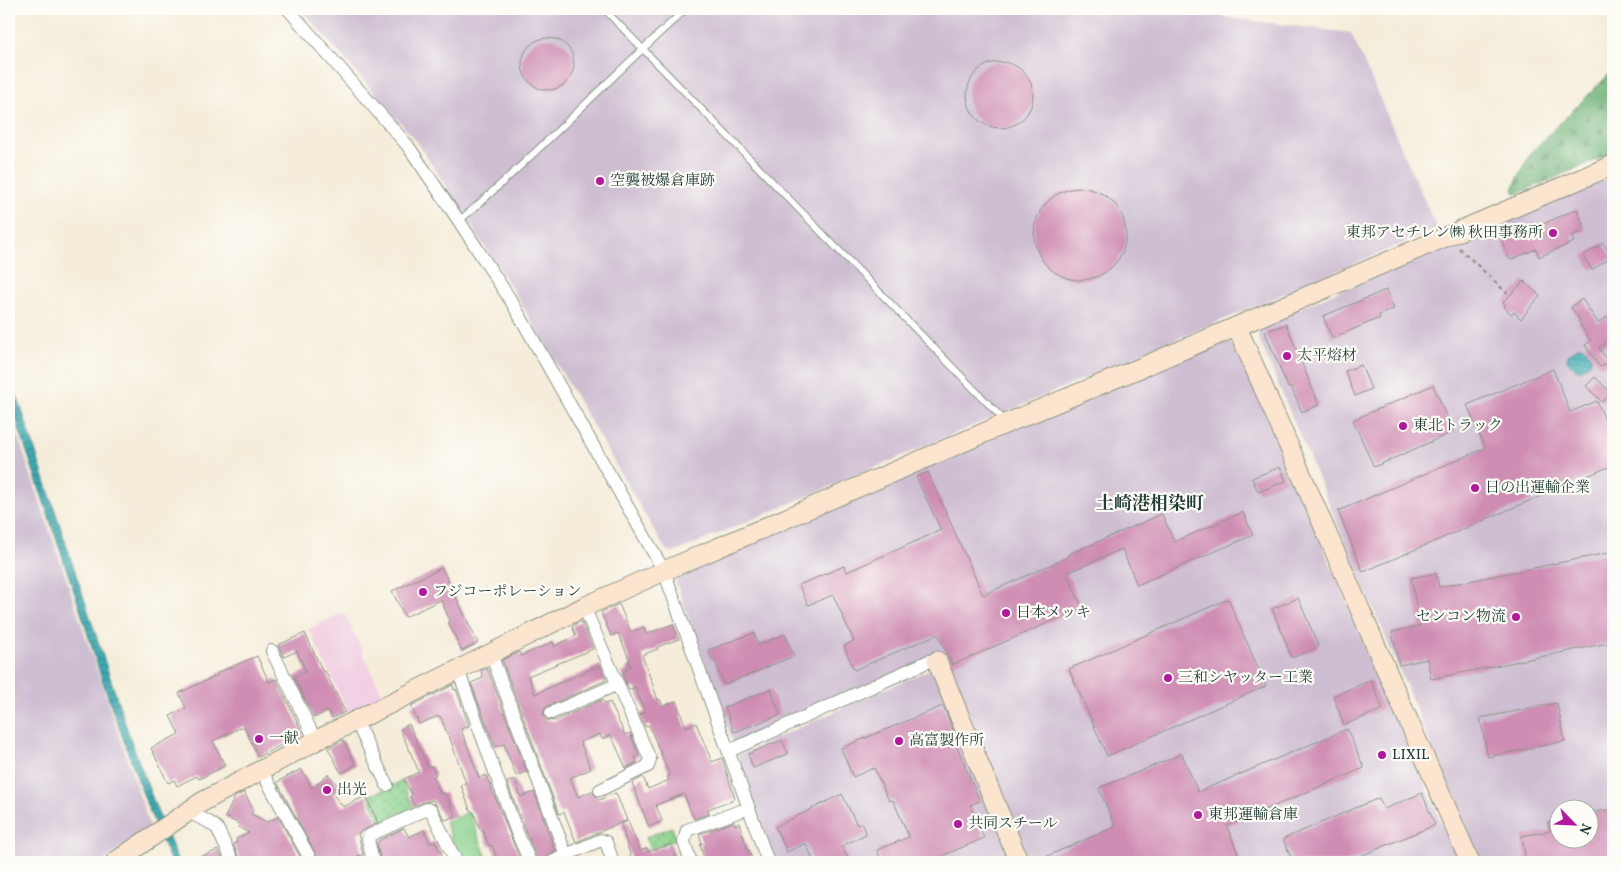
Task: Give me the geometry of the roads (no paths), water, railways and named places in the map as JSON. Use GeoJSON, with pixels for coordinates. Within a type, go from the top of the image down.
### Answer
{"type":"FeatureCollection","features":[{"type":"Feature","properties":{"kind":"street"},"geometry":{"type":"LineString","coordinates":[[288,9],[408,146],[459,221],[513,304],[664,571],[768,862]]}},
{"type":"Feature","properties":{"kind":"street"},"geometry":{"type":"LineString","coordinates":[[115,862],[202,802],[316,741],[584,607],[1007,423],[1237,327],[1613,165]]}},
{"type":"Feature","properties":{"kind":"street"},"geometry":{"type":"LineString","coordinates":[[1237,327],[1470,862]]}},
{"type":"Feature","properties":{"kind":"street"},"geometry":{"type":"LineString","coordinates":[[584,607],[650,759],[648,766],[600,790]]}},
{"type":"Feature","properties":{"kind":"street"},"geometry":{"type":"LineString","coordinates":[[272,650],[316,741]]}},
{"type":"Feature","properties":{"kind":"street"},"geometry":{"type":"LineString","coordinates":[[491,654],[566,856]]}},
{"type":"Feature","properties":{"kind":"street"},"geometry":{"type":"LineString","coordinates":[[729,752],[929,661],[937,661],[1019,862]]}},
{"type":"Feature","properties":{"kind":"street"},"geometry":{"type":"LineString","coordinates":[[458,670],[516,830],[530,862]]}},
{"type":"Feature","properties":{"kind":"street"},"geometry":{"type":"LineString","coordinates":[[551,713],[618,684]]}},
{"type":"Feature","properties":{"kind":"street"},"geometry":{"type":"LineString","coordinates":[[356,721],[388,785]]}},
{"type":"Feature","properties":{"kind":"street"},"geometry":{"type":"LineString","coordinates":[[261,770],[312,862]]}},
{"type":"Feature","properties":{"kind":"street"},"geometry":{"type":"LineString","coordinates":[[691,862],[684,842],[687,830],[749,808]]}},
{"type":"Feature","properties":{"kind":"street"},"geometry":{"type":"LineString","coordinates":[[373,862],[368,839],[370,835],[427,809],[431,810],[455,859],[453,862]]}},
{"type":"Feature","properties":{"kind":"street"},"geometry":{"type":"LineString","coordinates":[[188,812],[217,828],[233,862]]}},
{"type":"Feature","properties":{"kind":"street"},"geometry":{"type":"LineString","coordinates":[[552,862],[600,840],[606,842],[613,862]]}},
{"type":"Feature","properties":{"kind":"lane"},"geometry":{"type":"LineString","coordinates":[[604,9],[1007,423]]}},
{"type":"Feature","properties":{"kind":"lane"},"geometry":{"type":"LineString","coordinates":[[459,221],[505,182],[642,48],[686,9]]}},
{"type":"Feature","properties":{"kind":"water"},"geometry":{"type":"Polygon","coordinates":[[[1579,346],[1584,347],[1592,358],[1590,363],[1580,370],[1575,369],[1567,360],[1568,355],[1579,346]]]}},
{"type":"Feature","properties":{"kind":"water"},"geometry":{"type":"Polygon","coordinates":[[[9,371],[130,738],[178,862],[171,862],[148,808],[103,683],[9,399],[9,371]]]}},
{"type":"Feature","properties":{"kind":"place","name":"空襲被爆倉庫跡"},"geometry":{"type":"Point","coordinates":[600,181]}},
{"type":"Feature","properties":{"kind":"place","name":"東邦アセチレン㈱ 秋田事務所"},"geometry":{"type":"Point","coordinates":[1553,233]}},
{"type":"Feature","properties":{"kind":"place","name":"太平熔材"},"geometry":{"type":"Point","coordinates":[1287,356]}},
{"type":"Feature","properties":{"kind":"place","name":"東北トラック"},"geometry":{"type":"Point","coordinates":[1403,426]}},
{"type":"Feature","properties":{"kind":"place","name":"日の出運輸企業"},"geometry":{"type":"Point","coordinates":[1475,488]}},
{"type":"Feature","properties":{"kind":"place","name":"フジコーポレーション"},"geometry":{"type":"Point","coordinates":[423,592]}},
{"type":"Feature","properties":{"kind":"place","name":"日本メッキ"},"geometry":{"type":"Point","coordinates":[1006,613]}},
{"type":"Feature","properties":{"kind":"place","name":"センコン物流"},"geometry":{"type":"Point","coordinates":[1516,617]}},
{"type":"Feature","properties":{"kind":"place","name":"三和シヤッター工業"},"geometry":{"type":"Point","coordinates":[1168,678]}},
{"type":"Feature","properties":{"kind":"place","name":"一献"},"geometry":{"type":"Point","coordinates":[259,739]}},
{"type":"Feature","properties":{"kind":"place","name":"高富製作所"},"geometry":{"type":"Point","coordinates":[899,741]}},
{"type":"Feature","properties":{"kind":"place","name":"LIXIL"},"geometry":{"type":"Point","coordinates":[1382,755]}},
{"type":"Feature","properties":{"kind":"place","name":"出光"},"geometry":{"type":"Point","coordinates":[327,790]}},
{"type":"Feature","properties":{"kind":"place","name":"東邦運輸倉庫"},"geometry":{"type":"Point","coordinates":[1198,815]}},
{"type":"Feature","properties":{"kind":"place","name":"共同スチール"},"geometry":{"type":"Point","coordinates":[958,824]}},
{"type":"Feature","properties":{"kind":"district","name":"土崎港相染町"},"geometry":{"type":"Point","coordinates":[1150,504]}}]}
